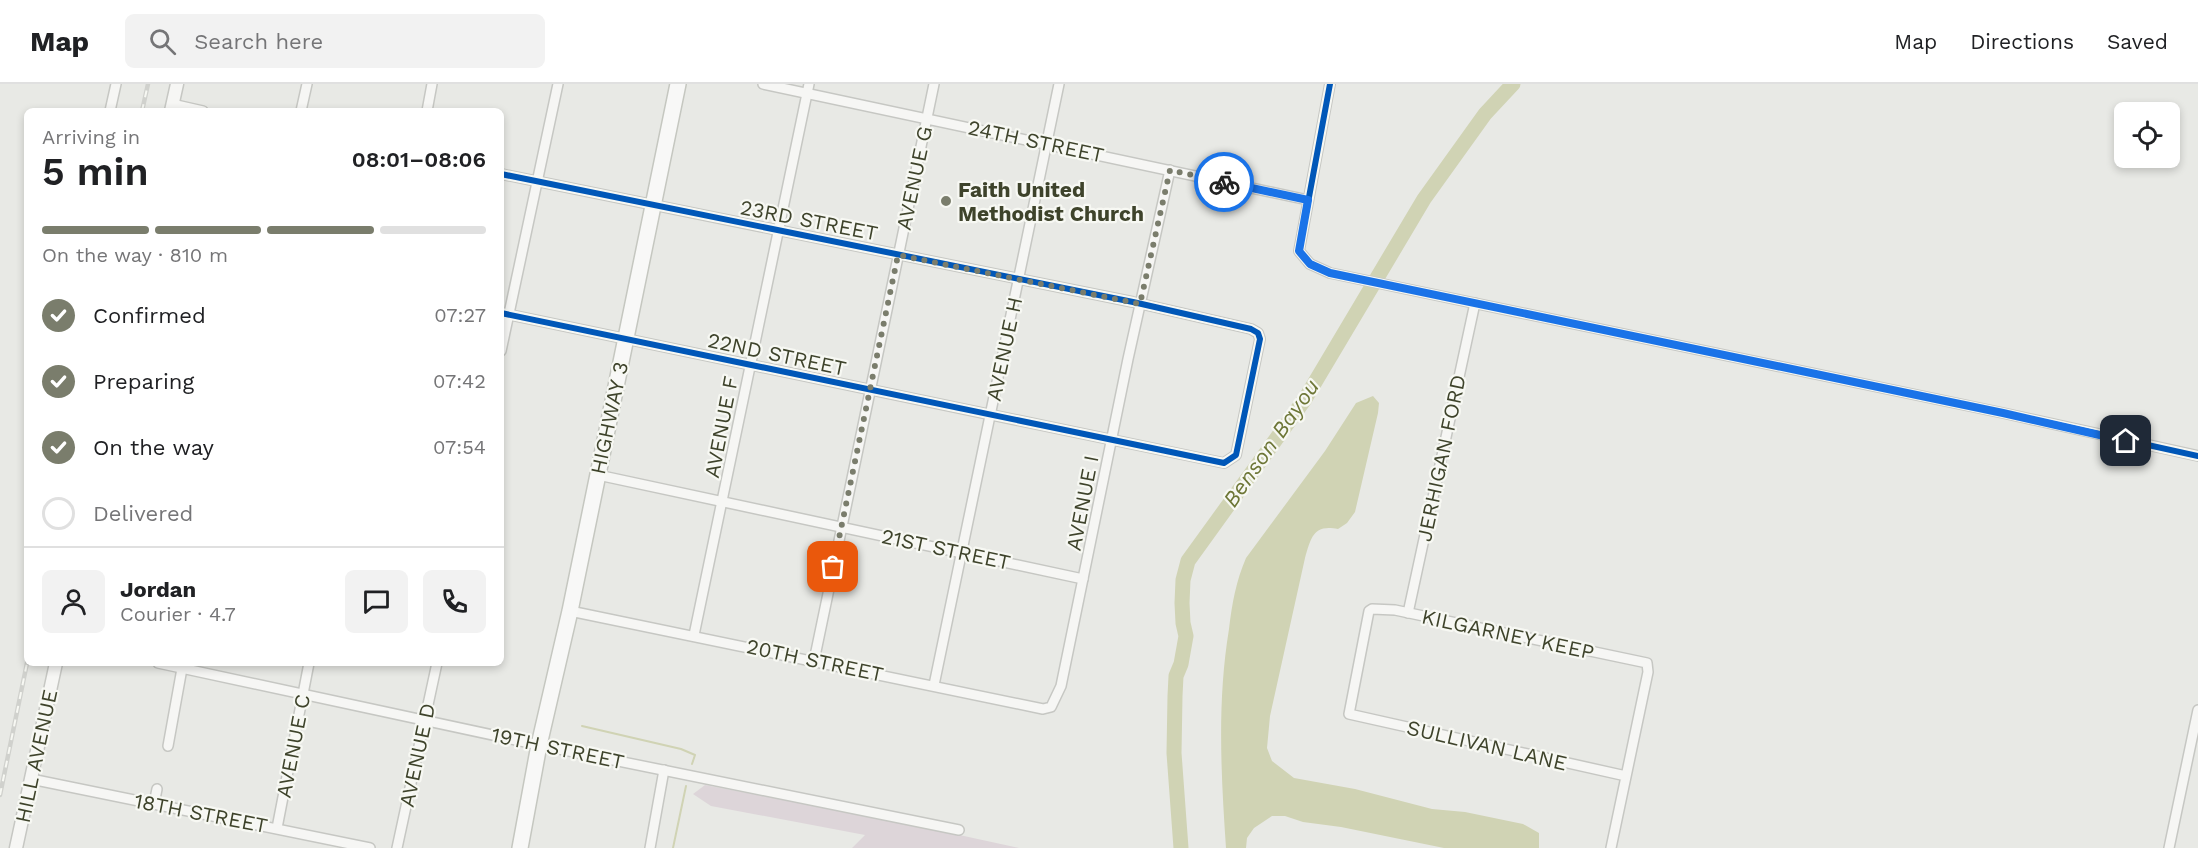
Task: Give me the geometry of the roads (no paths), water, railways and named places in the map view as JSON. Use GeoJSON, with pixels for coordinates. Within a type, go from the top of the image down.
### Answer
{"type":"FeatureCollection","features":[{"type":"Feature","properties":{"kind":"main road","name":"HIGHWAY 3"},"geometry":{"type":"LineString","coordinates":[[520,848],[539,745],[570,612],[678,84]]}},
{"type":"Feature","properties":{"kind":"street"},"geometry":{"type":"LineString","coordinates":[[111,108],[116,84]]}},
{"type":"Feature","properties":{"kind":"street"},"geometry":{"type":"LineString","coordinates":[[172,108],[177,84]]}},
{"type":"Feature","properties":{"kind":"street"},"geometry":{"type":"LineString","coordinates":[[302,108],[307,84]]}},
{"type":"Feature","properties":{"kind":"street"},"geometry":{"type":"LineString","coordinates":[[427,108],[432,84]]}},
{"type":"Feature","properties":{"kind":"street"},"geometry":{"type":"LineString","coordinates":[[505,314],[558,84]]}},
{"type":"Feature","properties":{"kind":"street","name":"24TH STREET"},"geometry":{"type":"LineString","coordinates":[[763,84],[808,89],[927,118],[1308,200]]}},
{"type":"Feature","properties":{"kind":"street","name":"AVENUE G"},"geometry":{"type":"LineString","coordinates":[[814,661],[934,84]]}},
{"type":"Feature","properties":{"kind":"street","name":"AVENUE H"},"geometry":{"type":"LineString","coordinates":[[934,685],[1059,84]]}},
{"type":"Feature","properties":{"kind":"street"},"geometry":{"type":"LineString","coordinates":[[1330,84],[1299,251],[1310,264],[1330,273],[2003,413],[2198,456]]}},
{"type":"Feature","properties":{"kind":"street","name":"AVENUE F"},"geometry":{"type":"LineString","coordinates":[[694,635],[808,89]]}},
{"type":"Feature","properties":{"kind":"street","name":"AVENUE I"},"geometry":{"type":"LineString","coordinates":[[1055,701],[1061,686],[1111,440],[1170,170]]}},
{"type":"Feature","properties":{"kind":"street","name":"23RD STREET"},"geometry":{"type":"LineString","coordinates":[[504,175],[1140,304],[1251,329],[1258,333],[1260,339],[1236,455],[1224,462]]}},
{"type":"Feature","properties":{"kind":"street","name":"JERHIGAN FORD"},"geometry":{"type":"LineString","coordinates":[[1408,613],[1475,303]]}},
{"type":"Feature","properties":{"kind":"street","name":"22ND STREET"},"geometry":{"type":"LineString","coordinates":[[505,314],[1224,462]]}},
{"type":"Feature","properties":{"kind":"street","name":"21ST STREET"},"geometry":{"type":"LineString","coordinates":[[598,475],[1083,579]]}},
{"type":"Feature","properties":{"kind":"street","name":"KILGARNEY KEEP"},"geometry":{"type":"LineString","coordinates":[[1349,714],[1369,611],[1381,609],[1408,613],[1647,663],[1648,672],[1626,776]]}},
{"type":"Feature","properties":{"kind":"street","name":"20TH STREET"},"geometry":{"type":"LineString","coordinates":[[570,612],[694,635],[1043,709],[1051,707],[1055,701]]}},
{"type":"Feature","properties":{"kind":"street","name":"HILL AVENUE"},"geometry":{"type":"LineString","coordinates":[[16,848],[55,666]]}},
{"type":"Feature","properties":{"kind":"street"},"geometry":{"type":"LineString","coordinates":[[168,746],[183,666]]}},
{"type":"Feature","properties":{"kind":"street","name":"19TH STREET"},"geometry":{"type":"LineString","coordinates":[[183,666],[539,745],[959,830]]}},
{"type":"Feature","properties":{"kind":"street","name":"AVENUE C"},"geometry":{"type":"LineString","coordinates":[[278,828],[308,666]]}},
{"type":"Feature","properties":{"kind":"street","name":"AVENUE D"},"geometry":{"type":"LineString","coordinates":[[397,848],[436,666]]}},
{"type":"Feature","properties":{"kind":"street"},"geometry":{"type":"LineString","coordinates":[[2169,848],[2198,710]]}},
{"type":"Feature","properties":{"kind":"street","name":"SULLIVAN LANE"},"geometry":{"type":"LineString","coordinates":[[1349,714],[1626,776]]}},
{"type":"Feature","properties":{"kind":"street"},"geometry":{"type":"LineString","coordinates":[[650,848],[664,770]]}},
{"type":"Feature","properties":{"kind":"street"},"geometry":{"type":"LineString","coordinates":[[1611,848],[1626,776]]}},
{"type":"Feature","properties":{"kind":"street","name":"18TH STREET"},"geometry":{"type":"LineString","coordinates":[[31,779],[370,848]]}},
{"type":"Feature","properties":{"kind":"street"},"geometry":{"type":"LineString","coordinates":[[154,804],[157,789]]}},
{"type":"Feature","properties":{"kind":"waterway","name":"Benson Bayou"},"geometry":{"type":"LineString","coordinates":[[1181,848],[1174,753],[1175,696],[1176,676],[1181,664],[1186,636],[1182,603],[1183,580],[1188,561],[1305,399],[1424,199],[1485,114],[1513,84]]}},
{"type":"Feature","properties":{"kind":"waterway"},"geometry":{"type":"LineString","coordinates":[[582,726],[681,749],[695,755],[692,764]]}},
{"type":"Feature","properties":{"kind":"waterway"},"geometry":{"type":"LineString","coordinates":[[673,848],[686,786]]}},
{"type":"Feature","properties":{"kind":"railway"},"geometry":{"type":"LineString","coordinates":[[143,108],[148,84]]}},
{"type":"Feature","properties":{"kind":"railway"},"geometry":{"type":"LineString","coordinates":[[0,795],[26,666]]}},
{"type":"Feature","properties":{"kind":"place","name":"Faith United Methodist Church"},"geometry":{"type":"Point","coordinates":[946,201]}}]}
